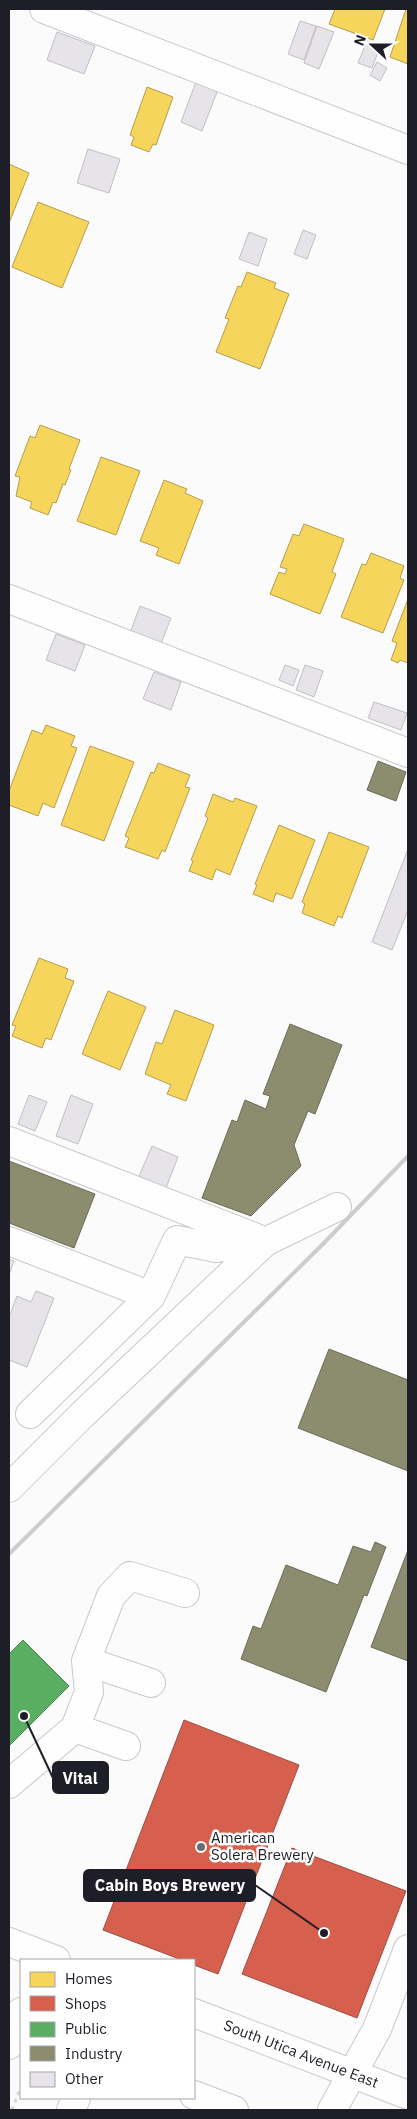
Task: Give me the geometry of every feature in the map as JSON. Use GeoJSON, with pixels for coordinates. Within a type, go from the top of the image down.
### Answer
{"type":"FeatureCollection","features":[{"type":"Feature","properties":{"kind":"main road"},"geometry":{"type":"LineString","coordinates":[[44,9],[408,150]]}},
{"type":"Feature","properties":{"kind":"main road"},"geometry":{"type":"LineString","coordinates":[[9,599],[408,753]]}},
{"type":"Feature","properties":{"kind":"main road"},"geometry":{"type":"LineString","coordinates":[[9,1141],[265,1242]]}},
{"type":"Feature","properties":{"kind":"main road"},"geometry":{"type":"LineString","coordinates":[[9,1488],[82,1414],[265,1242],[337,1207]]}},
{"type":"Feature","properties":{"kind":"main road"},"geometry":{"type":"LineString","coordinates":[[29,1413],[150,1296],[177,1240],[216,1248],[265,1242]]}},
{"type":"Feature","properties":{"kind":"main road"},"geometry":{"type":"LineString","coordinates":[[9,1241],[150,1296]]}},
{"type":"Feature","properties":{"kind":"main road"},"geometry":{"type":"LineString","coordinates":[[9,1784],[75,1728],[89,1692],[86,1661],[111,1596],[130,1576],[186,1593]]}},
{"type":"Feature","properties":{"kind":"main road"},"geometry":{"type":"LineString","coordinates":[[86,1661],[151,1683]]}},
{"type":"Feature","properties":{"kind":"main road"},"geometry":{"type":"LineString","coordinates":[[75,1728],[126,1746]]}},
{"type":"Feature","properties":{"kind":"main road"},"geometry":{"type":"LineString","coordinates":[[9,1942],[47,1959]]}},
{"type":"Feature","properties":{"kind":"main road"},"geometry":{"type":"LineString","coordinates":[[332,2110],[377,2029],[408,1949]]}},
{"type":"Feature","properties":{"kind":"main road","name":"South Utica Avenue East"},"geometry":{"type":"LineString","coordinates":[[195,2013],[408,2095]]}},
{"type":"Feature","properties":{"kind":"main road"},"geometry":{"type":"LineString","coordinates":[[9,2045],[20,2015]]}},
{"type":"Feature","properties":{"kind":"main road"},"geometry":{"type":"LineString","coordinates":[[195,2095],[234,2110]]}},
{"type":"Feature","properties":{"kind":"path"},"geometry":{"type":"LineString","coordinates":[[12,2110],[20,2089]]}},
{"type":"Feature","properties":{"kind":"building: Homes"},"geometry":{"type":"Polygon","coordinates":[[[335,9],[385,9],[373,40],[329,24],[335,9]]]}},
{"type":"Feature","properties":{"kind":"building: Homes"},"geometry":{"type":"Polygon","coordinates":[[[406,9],[408,9],[408,64],[390,57],[406,9]]]}},
{"type":"Feature","properties":{"kind":"building: Homes"},"geometry":{"type":"Polygon","coordinates":[[[147,87],[173,97],[156,145],[153,144],[149,152],[131,145],[134,137],[130,135],[147,87]]]}},
{"type":"Feature","properties":{"kind":"building: Homes"},"geometry":{"type":"Polygon","coordinates":[[[9,164],[29,173],[9,223],[9,164]]]}},
{"type":"Feature","properties":{"kind":"building: Homes"},"geometry":{"type":"Polygon","coordinates":[[[38,202],[89,222],[62,288],[12,267],[38,202]]]}},
{"type":"Feature","properties":{"kind":"building: Homes"},"geometry":{"type":"Polygon","coordinates":[[[247,272],[276,283],[274,288],[289,294],[260,369],[216,352],[229,319],[225,318],[238,286],[241,287],[247,272]]]}},
{"type":"Feature","properties":{"kind":"building: Homes"},"geometry":{"type":"Polygon","coordinates":[[[40,425],[80,440],[65,485],[63,484],[56,503],[53,502],[48,515],[30,508],[32,502],[16,496],[20,477],[15,476],[30,436],[35,438],[40,425]]]}},
{"type":"Feature","properties":{"kind":"building: Homes"},"geometry":{"type":"Polygon","coordinates":[[[101,457],[140,471],[116,535],[77,521],[101,457]]]}},
{"type":"Feature","properties":{"kind":"building: Homes"},"geometry":{"type":"Polygon","coordinates":[[[164,480],[187,489],[185,493],[203,501],[179,564],[156,555],[159,548],[140,541],[164,480]]]}},
{"type":"Feature","properties":{"kind":"building: Homes"},"geometry":{"type":"Polygon","coordinates":[[[304,524],[344,539],[332,572],[336,574],[320,614],[270,594],[279,572],[285,574],[287,569],[280,567],[293,534],[299,536],[304,524]]]}},
{"type":"Feature","properties":{"kind":"building: Homes"},"geometry":{"type":"Polygon","coordinates":[[[371,553],[404,566],[400,578],[404,580],[383,633],[341,617],[362,564],[366,565],[371,553]]]}},
{"type":"Feature","properties":{"kind":"building: Homes"},"geometry":{"type":"Polygon","coordinates":[[[408,599],[408,663],[400,660],[398,663],[391,660],[397,643],[392,641],[408,599]]]}},
{"type":"Feature","properties":{"kind":"building: Homes"},"geometry":{"type":"Polygon","coordinates":[[[46,725],[75,736],[71,746],[77,748],[54,808],[43,803],[38,816],[9,805],[9,791],[32,730],[42,734],[46,725]]]}},
{"type":"Feature","properties":{"kind":"building: Homes"},"geometry":{"type":"Polygon","coordinates":[[[90,746],[134,762],[104,841],[61,825],[90,746]]]}},
{"type":"Feature","properties":{"kind":"building: Homes"},"geometry":{"type":"Polygon","coordinates":[[[158,763],[190,775],[185,787],[190,788],[165,852],[162,850],[158,859],[125,847],[129,838],[125,836],[151,772],[154,773],[158,763]]]}},
{"type":"Feature","properties":{"kind":"building: Homes"},"geometry":{"type":"Polygon","coordinates":[[[213,794],[233,802],[235,798],[257,806],[230,875],[216,869],[212,880],[189,871],[193,861],[191,860],[208,818],[205,816],[213,794]]]}},
{"type":"Feature","properties":{"kind":"building: Homes"},"geometry":{"type":"Polygon","coordinates":[[[279,825],[315,840],[292,899],[276,893],[273,902],[253,894],[257,885],[255,884],[279,825]]]}},
{"type":"Feature","properties":{"kind":"building: Homes"},"geometry":{"type":"Polygon","coordinates":[[[329,832],[369,847],[342,918],[338,916],[334,926],[302,913],[305,904],[302,902],[329,832]]]}},
{"type":"Feature","properties":{"kind":"building: Homes"},"geometry":{"type":"Polygon","coordinates":[[[39,958],[68,969],[65,978],[74,981],[51,1040],[46,1038],[42,1048],[12,1036],[16,1026],[12,1025],[39,958]]]}},
{"type":"Feature","properties":{"kind":"building: Homes"},"geometry":{"type":"Polygon","coordinates":[[[108,991],[146,1007],[120,1070],[82,1054],[108,991]]]}},
{"type":"Feature","properties":{"kind":"building: Homes"},"geometry":{"type":"Polygon","coordinates":[[[175,1010],[214,1025],[186,1101],[167,1094],[171,1085],[145,1074],[156,1042],[162,1044],[175,1010]]]}},
{"type":"Feature","properties":{"kind":"building: Shops","name":"American Solera Brewery"},"geometry":{"type":"Polygon","coordinates":[[[184,1720],[299,1765],[218,1974],[195,1965],[195,1959],[179,1959],[103,1930],[184,1720]]]}},
{"type":"Feature","properties":{"kind":"building: Shops"},"geometry":{"type":"Polygon","coordinates":[[[292,1848],[406,1891],[357,2018],[242,1974],[292,1848]]]}},
{"type":"Feature","properties":{"kind":"building: Public"},"geometry":{"type":"Polygon","coordinates":[[[23,1640],[69,1686],[9,1746],[9,1654],[23,1640]]]}},
{"type":"Feature","properties":{"kind":"building: Industry"},"geometry":{"type":"Polygon","coordinates":[[[378,761],[406,772],[396,801],[367,790],[378,761]]]}},
{"type":"Feature","properties":{"kind":"building: Industry"},"geometry":{"type":"Polygon","coordinates":[[[290,1024],[342,1045],[315,1114],[308,1111],[294,1145],[301,1166],[251,1216],[202,1198],[232,1120],[237,1122],[245,1100],[266,1109],[270,1096],[263,1094],[290,1024]]]}},
{"type":"Feature","properties":{"kind":"building: Industry"},"geometry":{"type":"Polygon","coordinates":[[[9,1161],[95,1194],[74,1248],[9,1223],[9,1161]]]}},
{"type":"Feature","properties":{"kind":"building: Industry"},"geometry":{"type":"Polygon","coordinates":[[[329,1349],[408,1380],[408,1471],[298,1428],[329,1349]]]}},
{"type":"Feature","properties":{"kind":"building: Industry"},"geometry":{"type":"Polygon","coordinates":[[[375,1542],[386,1547],[367,1596],[364,1595],[326,1692],[241,1659],[253,1626],[261,1629],[286,1565],[338,1585],[353,1546],[371,1552],[375,1542]]]}},
{"type":"Feature","properties":{"kind":"building: Industry"},"geometry":{"type":"Polygon","coordinates":[[[408,1550],[408,1661],[371,1647],[408,1550]]]}},
{"type":"Feature","properties":{"kind":"building: Other"},"geometry":{"type":"Polygon","coordinates":[[[300,21],[316,26],[304,60],[288,54],[300,21]]]}},
{"type":"Feature","properties":{"kind":"building: Other"},"geometry":{"type":"Polygon","coordinates":[[[317,26],[334,32],[319,69],[304,63],[317,26]]]}},
{"type":"Feature","properties":{"kind":"building: Other"},"geometry":{"type":"Polygon","coordinates":[[[57,32],[95,46],[84,74],[47,60],[57,32]]]}},
{"type":"Feature","properties":{"kind":"building: Other"},"geometry":{"type":"Polygon","coordinates":[[[367,41],[380,47],[372,68],[358,63],[367,41]]]}},
{"type":"Feature","properties":{"kind":"building: Other"},"geometry":{"type":"Polygon","coordinates":[[[377,62],[387,68],[380,81],[370,75],[377,62]]]}},
{"type":"Feature","properties":{"kind":"building: Other"},"geometry":{"type":"Polygon","coordinates":[[[197,79],[219,87],[202,131],[181,122],[197,79]]]}},
{"type":"Feature","properties":{"kind":"building: Other"},"geometry":{"type":"Polygon","coordinates":[[[88,149],[120,159],[109,193],[77,183],[88,149]]]}},
{"type":"Feature","properties":{"kind":"building: Other"},"geometry":{"type":"Polygon","coordinates":[[[303,230],[316,235],[307,259],[294,254],[303,230]]]}},
{"type":"Feature","properties":{"kind":"building: Other"},"geometry":{"type":"Polygon","coordinates":[[[249,232],[267,239],[258,266],[239,259],[249,232]]]}},
{"type":"Feature","properties":{"kind":"building: Other"},"geometry":{"type":"Polygon","coordinates":[[[140,606],[171,618],[160,646],[130,633],[140,606]]]}},
{"type":"Feature","properties":{"kind":"building: Other"},"geometry":{"type":"Polygon","coordinates":[[[56,634],[85,645],[75,671],[46,660],[56,634]]]}},
{"type":"Feature","properties":{"kind":"building: Other"},"geometry":{"type":"Polygon","coordinates":[[[285,665],[299,670],[293,686],[279,680],[285,665]]]}},
{"type":"Feature","properties":{"kind":"building: Other"},"geometry":{"type":"Polygon","coordinates":[[[305,665],[323,671],[314,697],[296,690],[305,665]]]}},
{"type":"Feature","properties":{"kind":"building: Other"},"geometry":{"type":"Polygon","coordinates":[[[154,672],[181,682],[171,710],[143,699],[154,672]]]}},
{"type":"Feature","properties":{"kind":"building: Other"},"geometry":{"type":"Polygon","coordinates":[[[374,702],[407,713],[401,730],[368,718],[374,702]]]}},
{"type":"Feature","properties":{"kind":"building: Other"},"geometry":{"type":"Polygon","coordinates":[[[408,849],[408,910],[392,950],[372,942],[408,849]]]}},
{"type":"Feature","properties":{"kind":"building: Other"},"geometry":{"type":"Polygon","coordinates":[[[29,1095],[47,1102],[35,1131],[18,1124],[29,1095]]]}},
{"type":"Feature","properties":{"kind":"building: Other"},"geometry":{"type":"Polygon","coordinates":[[[71,1095],[93,1104],[78,1144],[56,1136],[71,1095]]]}},
{"type":"Feature","properties":{"kind":"building: Other"},"geometry":{"type":"Polygon","coordinates":[[[152,1146],[178,1157],[166,1188],[139,1176],[152,1146]]]}},
{"type":"Feature","properties":{"kind":"building: Other"},"geometry":{"type":"Polygon","coordinates":[[[9,1259],[14,1261],[9,1275],[9,1259]]]}},
{"type":"Feature","properties":{"kind":"building: Other"},"geometry":{"type":"Polygon","coordinates":[[[36,1291],[54,1298],[27,1367],[9,1360],[9,1317],[17,1296],[31,1302],[36,1291]]]}},
{"type":"Feature","properties":{"kind":"railway"},"geometry":{"type":"LineString","coordinates":[[9,1554],[322,1245],[408,1156]]}},
{"type":"Feature","properties":{"kind":"place","name":"Vital"},"geometry":{"type":"Point","coordinates":[24,1716]}},
{"type":"Feature","properties":{"kind":"place","name":"American Solera Brewery"},"geometry":{"type":"Point","coordinates":[201,1847]}},
{"type":"Feature","properties":{"kind":"place","name":"Cabin Boys Brewery"},"geometry":{"type":"Point","coordinates":[324,1933]}}]}
